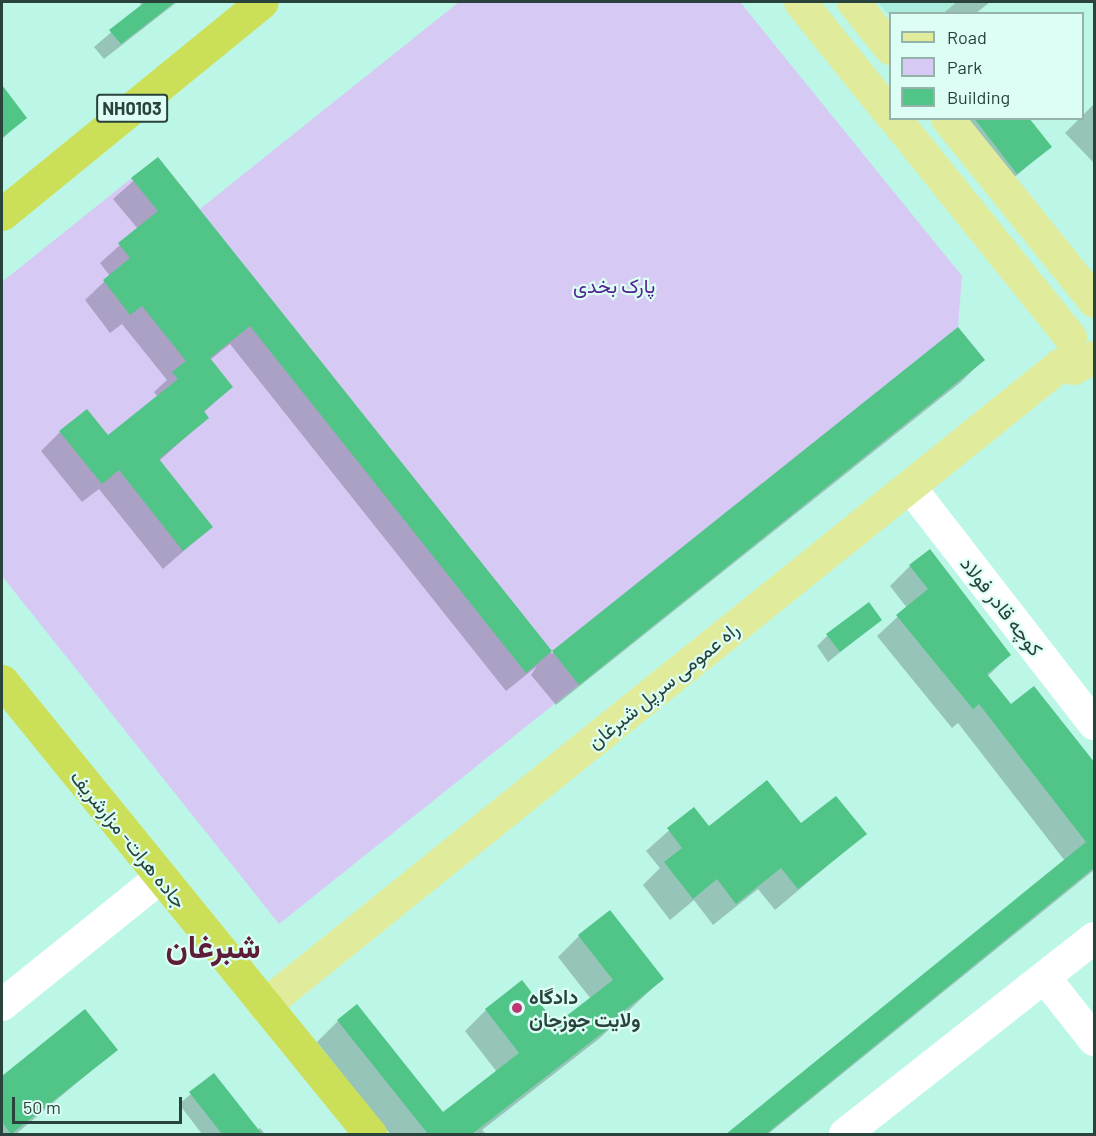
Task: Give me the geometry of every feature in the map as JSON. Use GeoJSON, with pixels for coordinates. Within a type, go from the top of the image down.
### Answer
{"type":"FeatureCollection","features":[{"type":"Feature","properties":{"kind":"highway","name":"NH0103"},"geometry":{"type":"LineString","coordinates":[[2,214],[262,2]]}},
{"type":"Feature","properties":{"kind":"highway","name":"جاده هرات- مزارشریف"},"geometry":{"type":"LineString","coordinates":[[2,681],[370,1134]]}},
{"type":"Feature","properties":{"kind":"main road"},"geometry":{"type":"LineString","coordinates":[[800,2],[889,112]]}},
{"type":"Feature","properties":{"kind":"main road"},"geometry":{"type":"LineString","coordinates":[[853,2],[889,46]]}},
{"type":"Feature","properties":{"kind":"main road"},"geometry":{"type":"LineString","coordinates":[[896,120],[1080,344]]}},
{"type":"Feature","properties":{"kind":"main road"},"geometry":{"type":"LineString","coordinates":[[949,120],[1095,301]]}},
{"type":"Feature","properties":{"kind":"main road","name":"راه عمومی سرپل شبرغان"},"geometry":{"type":"LineString","coordinates":[[264,1005],[910,487],[1080,344]]}},
{"type":"Feature","properties":{"kind":"street","name":"کوچه قادر فولاد"},"geometry":{"type":"LineString","coordinates":[[910,487],[1095,724]]}},
{"type":"Feature","properties":{"kind":"street"},"geometry":{"type":"LineString","coordinates":[[2,1005],[160,878]]}},
{"type":"Feature","properties":{"kind":"street"},"geometry":{"type":"LineString","coordinates":[[845,1134],[1095,938]]}},
{"type":"Feature","properties":{"kind":"street"},"geometry":{"type":"LineString","coordinates":[[1045,978],[1095,1040]]}},
{"type":"Feature","properties":{"kind":"shaded area"},"geometry":{"type":"Polygon","coordinates":[[[878,2],[958,2],[944,12],[889,12],[889,16],[878,2]]]}},
{"type":"Feature","properties":{"kind":"green space","name":"پارک بخدی"},"geometry":{"type":"Polygon","coordinates":[[[459,2],[740,2],[962,276],[958,327],[985,360],[279,924],[2,576],[2,282],[158,157],[200,209],[459,2]]]}},
{"type":"Feature","properties":{"kind":"building"},"geometry":{"type":"Polygon","coordinates":[[[145,2],[175,2],[121,44],[109,30],[145,2]]]}},
{"type":"Feature","properties":{"kind":"building"},"geometry":{"type":"Polygon","coordinates":[[[2,85],[27,118],[2,138],[2,85]]]}},
{"type":"Feature","properties":{"kind":"building"},"geometry":{"type":"Polygon","coordinates":[[[976,120],[1031,120],[1052,147],[1017,174],[976,120]]]}},
{"type":"Feature","properties":{"kind":"building"},"geometry":{"type":"Polygon","coordinates":[[[158,157],[552,651],[526,673],[250,326],[210,358],[233,387],[204,411],[209,418],[159,459],[213,527],[183,551],[119,470],[102,484],[59,431],[87,409],[108,435],[178,379],[172,372],[186,361],[142,306],[130,315],[103,280],[130,258],[118,243],[158,211],[131,178],[158,157]]]}},
{"type":"Feature","properties":{"kind":"building"},"geometry":{"type":"Polygon","coordinates":[[[958,327],[985,360],[579,685],[552,651],[958,327]]]}},
{"type":"Feature","properties":{"kind":"building"},"geometry":{"type":"Polygon","coordinates":[[[930,549],[1011,655],[987,674],[1011,704],[1034,686],[1095,763],[1095,867],[766,1134],[726,1134],[1086,842],[979,704],[973,709],[896,615],[928,589],[909,565],[930,549]]]}},
{"type":"Feature","properties":{"kind":"building"},"geometry":{"type":"Polygon","coordinates":[[[869,602],[882,620],[840,652],[826,634],[869,602]]]}},
{"type":"Feature","properties":{"kind":"building"},"geometry":{"type":"Polygon","coordinates":[[[767,780],[801,823],[836,796],[867,834],[798,889],[781,868],[736,904],[717,879],[693,899],[664,862],[682,848],[667,828],[694,807],[709,826],[767,780]]]}},
{"type":"Feature","properties":{"kind":"building"},"geometry":{"type":"Polygon","coordinates":[[[610,910],[664,979],[620,1014],[623,1017],[472,1134],[428,1134],[337,1020],[357,1004],[443,1112],[519,1053],[485,1009],[522,980],[556,1024],[613,980],[578,935],[610,910]]]}},
{"type":"Feature","properties":{"kind":"building"},"geometry":{"type":"Polygon","coordinates":[[[85,1009],[118,1050],[11,1134],[2,1122],[2,1076],[85,1009]]]}},
{"type":"Feature","properties":{"kind":"building"},"geometry":{"type":"Polygon","coordinates":[[[214,1073],[262,1134],[222,1134],[189,1092],[214,1073]]]}},
{"type":"Feature","properties":{"kind":"place","name":"دادگاه ولایت جوزجان"},"geometry":{"type":"Point","coordinates":[517,1008]}},
{"type":"Feature","properties":{"kind":"district","name":"شبرغان"},"geometry":{"type":"Point","coordinates":[213,945]}}]}
